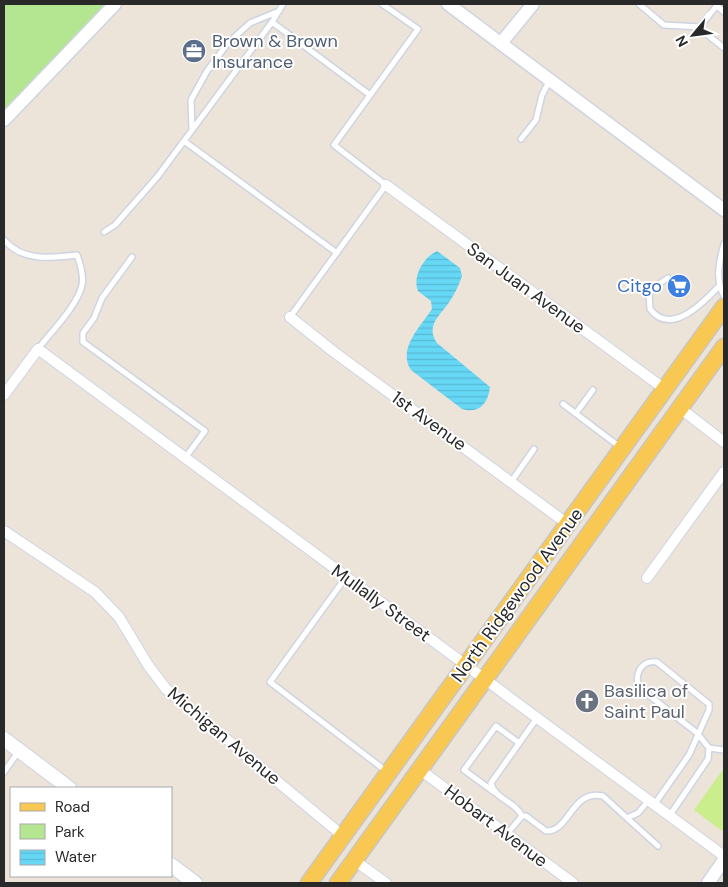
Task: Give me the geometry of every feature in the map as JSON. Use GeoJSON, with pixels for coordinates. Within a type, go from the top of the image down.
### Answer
{"type":"FeatureCollection","features":[{"type":"Feature","properties":{"kind":"main road","name":"North Ridgewood Avenue"},"geometry":{"type":"LineString","coordinates":[[309,883],[569,525],[724,307]]}},
{"type":"Feature","properties":{"kind":"main road","name":"North Ridgewood Avenue"},"geometry":{"type":"LineString","coordinates":[[338,883],[724,347]]}},
{"type":"Feature","properties":{"kind":"main road"},"geometry":{"type":"LineString","coordinates":[[4,739],[68,787]]}},
{"type":"Feature","properties":{"kind":"main road"},"geometry":{"type":"LineString","coordinates":[[172,866],[195,883]]}},
{"type":"Feature","properties":{"kind":"street"},"geometry":{"type":"LineString","coordinates":[[4,120],[115,4]]}},
{"type":"Feature","properties":{"kind":"street"},"geometry":{"type":"LineString","coordinates":[[448,4],[721,206]]}},
{"type":"Feature","properties":{"kind":"street"},"geometry":{"type":"LineString","coordinates":[[501,43],[534,4]]}},
{"type":"Feature","properties":{"kind":"street","name":"San Juan Avenue"},"geometry":{"type":"LineString","coordinates":[[386,185],[666,390]]}},
{"type":"Feature","properties":{"kind":"street","name":"1st Avenue"},"geometry":{"type":"LineString","coordinates":[[290,317],[569,525]]}},
{"type":"Feature","properties":{"kind":"street"},"geometry":{"type":"LineString","coordinates":[[4,395],[38,349]]}},
{"type":"Feature","properties":{"kind":"street","name":"Mullally Street"},"geometry":{"type":"LineString","coordinates":[[38,349],[184,459],[724,856]]}},
{"type":"Feature","properties":{"kind":"street"},"geometry":{"type":"LineString","coordinates":[[681,409],[724,442]]}},
{"type":"Feature","properties":{"kind":"street"},"geometry":{"type":"LineString","coordinates":[[648,578],[724,472]]}},
{"type":"Feature","properties":{"kind":"street","name":"Michigan Avenue"},"geometry":{"type":"LineString","coordinates":[[4,531],[95,592],[119,617],[148,665],[166,689],[343,836]]}},
{"type":"Feature","properties":{"kind":"street","name":"Hobart Avenue"},"geometry":{"type":"LineString","coordinates":[[419,770],[573,883]]}},
{"type":"Feature","properties":{"kind":"street"},"geometry":{"type":"LineString","coordinates":[[354,860],[386,883]]}},
{"type":"Feature","properties":{"kind":"street"},"geometry":{"type":"LineString","coordinates":[[708,883],[724,860]]}},
{"type":"Feature","properties":{"kind":"lane"},"geometry":{"type":"LineString","coordinates":[[104,232],[115,225],[158,176],[272,22],[283,4]]}},
{"type":"Feature","properties":{"kind":"lane"},"geometry":{"type":"LineString","coordinates":[[290,317],[386,185],[334,145],[418,29],[382,4]]}},
{"type":"Feature","properties":{"kind":"lane"},"geometry":{"type":"LineString","coordinates":[[639,4],[664,25],[700,27],[724,48]]}},
{"type":"Feature","properties":{"kind":"lane"},"geometry":{"type":"LineString","coordinates":[[700,27],[717,5],[724,12]]}},
{"type":"Feature","properties":{"kind":"lane"},"geometry":{"type":"LineString","coordinates":[[192,130],[192,100],[212,64],[228,43],[250,23],[279,10]]}},
{"type":"Feature","properties":{"kind":"lane"},"geometry":{"type":"LineString","coordinates":[[272,22],[370,95]]}},
{"type":"Feature","properties":{"kind":"lane"},"geometry":{"type":"LineString","coordinates":[[521,139],[536,120],[542,94],[550,79]]}},
{"type":"Feature","properties":{"kind":"lane"},"geometry":{"type":"LineString","coordinates":[[184,141],[337,253]]}},
{"type":"Feature","properties":{"kind":"lane"},"geometry":{"type":"LineString","coordinates":[[4,240],[23,254],[46,259],[77,254],[82,284],[77,298],[38,349]]}},
{"type":"Feature","properties":{"kind":"lane"},"geometry":{"type":"LineString","coordinates":[[724,244],[723,253],[719,260],[719,286],[724,296]]}},
{"type":"Feature","properties":{"kind":"lane"},"geometry":{"type":"LineString","coordinates":[[132,257],[102,298],[94,318],[83,334],[83,342],[205,431],[184,459]]}},
{"type":"Feature","properties":{"kind":"lane"},"geometry":{"type":"LineString","coordinates":[[668,278],[656,285],[649,293],[650,309],[659,318],[672,319],[695,311],[719,286]]}},
{"type":"Feature","properties":{"kind":"lane"},"geometry":{"type":"LineString","coordinates":[[576,413],[593,390]]}},
{"type":"Feature","properties":{"kind":"lane"},"geometry":{"type":"LineString","coordinates":[[563,404],[623,449]]}},
{"type":"Feature","properties":{"kind":"lane"},"geometry":{"type":"LineString","coordinates":[[511,482],[534,450]]}},
{"type":"Feature","properties":{"kind":"lane"},"geometry":{"type":"LineString","coordinates":[[346,577],[270,682],[389,773]]}},
{"type":"Feature","properties":{"kind":"lane"},"geometry":{"type":"LineString","coordinates":[[626,818],[638,813],[651,802],[689,755],[697,733],[709,710],[709,704],[657,662],[650,661],[644,664],[637,674],[636,682],[640,689],[697,733],[709,748],[724,750]]}},
{"type":"Feature","properties":{"kind":"lane"},"geometry":{"type":"LineString","coordinates":[[496,793],[491,783],[493,778],[537,718]]}},
{"type":"Feature","properties":{"kind":"lane"},"geometry":{"type":"LineString","coordinates":[[519,743],[496,726],[464,770],[514,806],[522,816],[526,816],[543,830],[550,832],[558,828],[584,798],[597,795],[609,800],[658,846]]}},
{"type":"Feature","properties":{"kind":"lane"},"geometry":{"type":"LineString","coordinates":[[669,816],[708,759],[709,748]]}},
{"type":"Feature","properties":{"kind":"lane"},"geometry":{"type":"LineString","coordinates":[[4,772],[19,751]]}},
{"type":"Feature","properties":{"kind":"lane"},"geometry":{"type":"LineString","coordinates":[[507,835],[522,816]]}},
{"type":"Feature","properties":{"kind":"green space"},"geometry":{"type":"Polygon","coordinates":[[[4,4],[115,4],[4,120],[4,4]]]}},
{"type":"Feature","properties":{"kind":"green space"},"geometry":{"type":"Polygon","coordinates":[[[724,768],[724,828],[722,831],[694,810],[724,768]]]}},
{"type":"Feature","properties":{"kind":"water"},"geometry":{"type":"Polygon","coordinates":[[[437,251],[460,268],[462,276],[452,298],[435,321],[433,326],[434,337],[437,343],[490,387],[485,402],[474,410],[462,409],[411,370],[407,362],[407,354],[412,338],[432,309],[431,301],[418,291],[418,273],[424,262],[437,251]]]}},
{"type":"Feature","properties":{"kind":"place","name":"Brown & Brown Insurance"},"geometry":{"type":"Point","coordinates":[194,51]}},
{"type":"Feature","properties":{"kind":"place","name":"Citgo"},"geometry":{"type":"Point","coordinates":[679,286]}},
{"type":"Feature","properties":{"kind":"place","name":"Basilica of Saint Paul"},"geometry":{"type":"Point","coordinates":[587,701]}}]}
